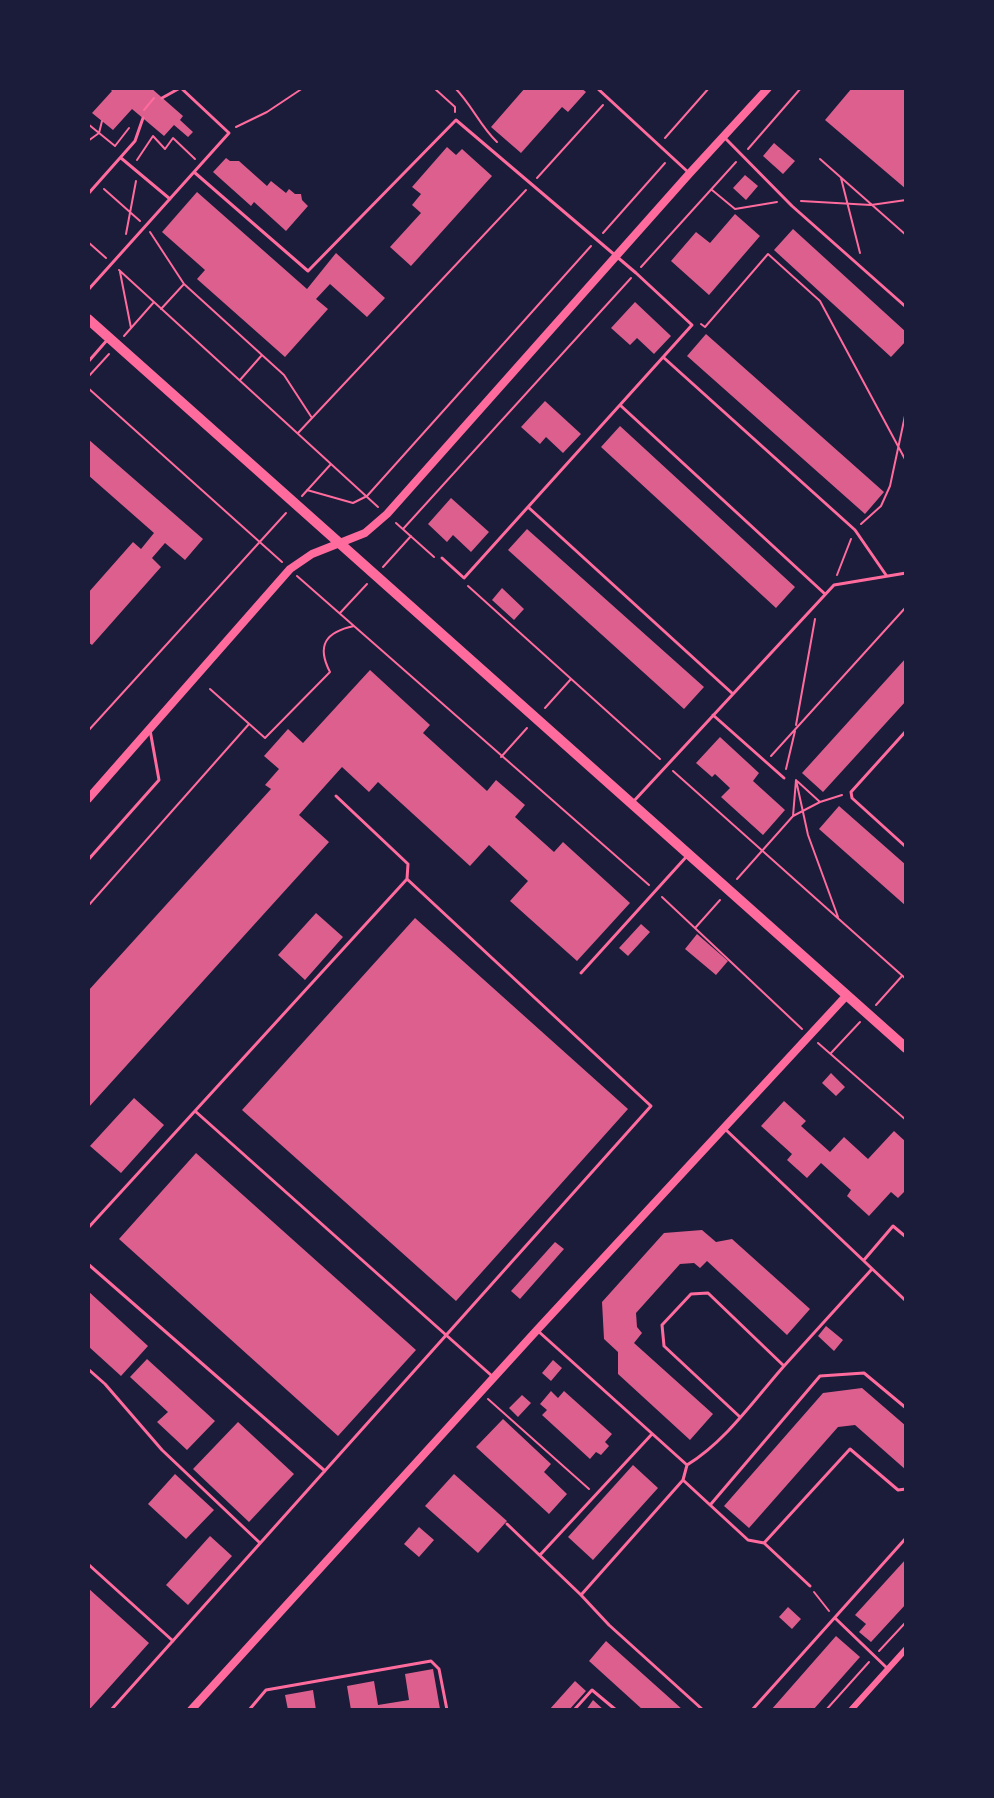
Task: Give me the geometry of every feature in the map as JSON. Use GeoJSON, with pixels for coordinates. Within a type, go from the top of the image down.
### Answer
{"type":"FeatureCollection","features":[{"type":"Feature","properties":{"kind":"main road"},"geometry":{"type":"LineString","coordinates":[[88,319],[906,1048]]}},
{"type":"Feature","properties":{"kind":"street"},"geometry":{"type":"LineString","coordinates":[[88,799],[290,569],[312,554],[365,533],[387,514],[768,88]]}},
{"type":"Feature","properties":{"kind":"street"},"geometry":{"type":"LineString","coordinates":[[192,1709],[537,1330],[725,1130],[847,995]]}},
{"type":"Feature","properties":{"kind":"street"},"geometry":{"type":"LineString","coordinates":[[851,1710],[906,1649]]}},
{"type":"Feature","properties":{"kind":"lane"},"geometry":{"type":"LineString","coordinates":[[88,290],[229,132],[180,88],[162,98]]}},
{"type":"Feature","properties":{"kind":"lane"},"geometry":{"type":"LineString","coordinates":[[597,88],[689,174]]}},
{"type":"Feature","properties":{"kind":"lane"},"geometry":{"type":"LineString","coordinates":[[88,194],[135,141],[142,115]]}},
{"type":"Feature","properties":{"kind":"lane"},"geometry":{"type":"LineString","coordinates":[[194,172],[308,271],[456,120],[636,273],[692,325],[464,578],[441,560]]}},
{"type":"Feature","properties":{"kind":"lane"},"geometry":{"type":"LineString","coordinates":[[724,137],[786,201],[906,307]]}},
{"type":"Feature","properties":{"kind":"lane"},"geometry":{"type":"LineString","coordinates":[[120,157],[170,199]]}},
{"type":"Feature","properties":{"kind":"lane"},"geometry":{"type":"LineString","coordinates":[[88,362],[110,338]]}},
{"type":"Feature","properties":{"kind":"lane"},"geometry":{"type":"LineString","coordinates":[[663,357],[855,530],[886,576]]}},
{"type":"Feature","properties":{"kind":"lane"},"geometry":{"type":"LineString","coordinates":[[620,405],[825,594]]}},
{"type":"Feature","properties":{"kind":"lane"},"geometry":{"type":"LineString","coordinates":[[528,507],[733,694]]}},
{"type":"Feature","properties":{"kind":"lane"},"geometry":{"type":"LineString","coordinates":[[632,804],[834,585],[906,573]]}},
{"type":"Feature","properties":{"kind":"lane"},"geometry":{"type":"LineString","coordinates":[[713,716],[784,778]]}},
{"type":"Feature","properties":{"kind":"lane"},"geometry":{"type":"LineString","coordinates":[[88,860],[159,780],[150,729]]}},
{"type":"Feature","properties":{"kind":"lane"},"geometry":{"type":"LineString","coordinates":[[906,731],[851,792],[852,798],[906,847]]}},
{"type":"Feature","properties":{"kind":"lane"},"geometry":{"type":"LineString","coordinates":[[88,1228],[407,879],[408,864],[336,796]]}},
{"type":"Feature","properties":{"kind":"lane"},"geometry":{"type":"LineString","coordinates":[[581,974],[688,854]]}},
{"type":"Feature","properties":{"kind":"lane"},"geometry":{"type":"LineString","coordinates":[[111,1710],[651,1106],[407,879]]}},
{"type":"Feature","properties":{"kind":"lane"},"geometry":{"type":"LineString","coordinates":[[195,1111],[494,1377]]}},
{"type":"Feature","properties":{"kind":"lane"},"geometry":{"type":"LineString","coordinates":[[725,1130],[906,1301]]}},
{"type":"Feature","properties":{"kind":"lane"},"geometry":{"type":"LineString","coordinates":[[864,1260],[893,1226],[906,1237]]}},
{"type":"Feature","properties":{"kind":"lane"},"geometry":{"type":"LineString","coordinates":[[88,1264],[325,1471]]}},
{"type":"Feature","properties":{"kind":"lane"},"geometry":{"type":"LineString","coordinates":[[581,1595],[683,1480],[687,1465],[708,1452],[784,1365],[873,1269]]}},
{"type":"Feature","properties":{"kind":"lane"},"geometry":{"type":"LineString","coordinates":[[740,1417],[664,1346],[662,1325],[691,1294],[708,1293],[784,1365]]}},
{"type":"Feature","properties":{"kind":"lane"},"geometry":{"type":"LineString","coordinates":[[537,1330],[687,1465]]}},
{"type":"Feature","properties":{"kind":"lane"},"geometry":{"type":"LineString","coordinates":[[88,1369],[105,1384],[162,1450],[260,1543]]}},
{"type":"Feature","properties":{"kind":"lane"},"geometry":{"type":"LineString","coordinates":[[711,1504],[820,1376],[864,1373],[906,1408]]}},
{"type":"Feature","properties":{"kind":"lane"},"geometry":{"type":"LineString","coordinates":[[540,1555],[652,1434]]}},
{"type":"Feature","properties":{"kind":"lane"},"geometry":{"type":"LineString","coordinates":[[764,1543],[850,1449],[898,1490],[906,1489]]}},
{"type":"Feature","properties":{"kind":"lane"},"geometry":{"type":"LineString","coordinates":[[683,1480],[748,1540],[764,1543],[810,1586]]}},
{"type":"Feature","properties":{"kind":"lane"},"geometry":{"type":"LineString","coordinates":[[507,1524],[609,1625],[704,1710]]}},
{"type":"Feature","properties":{"kind":"lane"},"geometry":{"type":"LineString","coordinates":[[752,1710],[906,1538]]}},
{"type":"Feature","properties":{"kind":"lane"},"geometry":{"type":"LineString","coordinates":[[88,1564],[173,1641]]}},
{"type":"Feature","properties":{"kind":"lane"},"geometry":{"type":"LineString","coordinates":[[835,1617],[888,1669]]}},
{"type":"Feature","properties":{"kind":"lane"},"geometry":{"type":"LineString","coordinates":[[249,1710],[266,1690],[431,1661],[439,1669],[447,1710]]}},
{"type":"Feature","properties":{"kind":"lane"},"geometry":{"type":"LineString","coordinates":[[574,1710],[592,1690],[616,1710]]}},
{"type":"Feature","properties":{"kind":"path"},"geometry":{"type":"LineString","coordinates":[[434,88],[455,107],[456,120]]}},
{"type":"Feature","properties":{"kind":"path"},"geometry":{"type":"LineString","coordinates":[[455,88],[480,120],[484,130],[499,144]]}},
{"type":"Feature","properties":{"kind":"path"},"geometry":{"type":"LineString","coordinates":[[659,145],[709,88]]}},
{"type":"Feature","properties":{"kind":"path"},"geometry":{"type":"LineString","coordinates":[[403,529],[801,88]]}},
{"type":"Feature","properties":{"kind":"path"},"geometry":{"type":"LineString","coordinates":[[142,115],[155,97]]}},
{"type":"Feature","properties":{"kind":"path"},"geometry":{"type":"LineString","coordinates":[[530,172],[537,178],[609,99]]}},
{"type":"Feature","properties":{"kind":"path"},"geometry":{"type":"LineString","coordinates":[[88,141],[99,133],[102,121]]}},
{"type":"Feature","properties":{"kind":"path"},"geometry":{"type":"LineString","coordinates":[[88,124],[115,146],[135,121]]}},
{"type":"Feature","properties":{"kind":"path"},"geometry":{"type":"LineString","coordinates":[[307,490],[353,503],[367,496],[670,156]]}},
{"type":"Feature","properties":{"kind":"path"},"geometry":{"type":"LineString","coordinates":[[820,159],[906,235]]}},
{"type":"Feature","properties":{"kind":"path"},"geometry":{"type":"LineString","coordinates":[[841,178],[861,255]]}},
{"type":"Feature","properties":{"kind":"path"},"geometry":{"type":"LineString","coordinates":[[98,183],[146,226],[184,284],[284,375],[312,418]]}},
{"type":"Feature","properties":{"kind":"path"},"geometry":{"type":"LineString","coordinates":[[298,433],[532,184]]}},
{"type":"Feature","properties":{"kind":"path"},"geometry":{"type":"LineString","coordinates":[[711,190],[735,209],[786,201],[871,205],[906,200]]}},
{"type":"Feature","properties":{"kind":"path"},"geometry":{"type":"LineString","coordinates":[[88,242],[403,529],[441,560]]}},
{"type":"Feature","properties":{"kind":"path"},"geometry":{"type":"LineString","coordinates":[[697,320],[705,327],[768,254],[820,301],[851,364],[906,461]]}},
{"type":"Feature","properties":{"kind":"path"},"geometry":{"type":"LineString","coordinates":[[161,309],[184,284]]}},
{"type":"Feature","properties":{"kind":"path"},"geometry":{"type":"LineString","coordinates":[[239,380],[262,355]]}},
{"type":"Feature","properties":{"kind":"path"},"geometry":{"type":"LineString","coordinates":[[88,388],[652,888]]}},
{"type":"Feature","properties":{"kind":"path"},"geometry":{"type":"LineString","coordinates":[[834,585],[855,530],[881,506],[890,486],[906,411]]}},
{"type":"Feature","properties":{"kind":"path"},"geometry":{"type":"LineString","coordinates":[[88,731],[331,464]]}},
{"type":"Feature","properties":{"kind":"path"},"geometry":{"type":"LineString","coordinates":[[466,585],[906,979]]}},
{"type":"Feature","properties":{"kind":"path"},"geometry":{"type":"LineString","coordinates":[[784,778],[796,728],[818,601]]}},
{"type":"Feature","properties":{"kind":"path"},"geometry":{"type":"LineString","coordinates":[[765,762],[906,606]]}},
{"type":"Feature","properties":{"kind":"path"},"geometry":{"type":"LineString","coordinates":[[210,689],[265,738],[330,672],[322,657],[324,645],[331,635],[354,626]]}},
{"type":"Feature","properties":{"kind":"path"},"geometry":{"type":"LineString","coordinates":[[88,906],[249,724]]}},
{"type":"Feature","properties":{"kind":"path"},"geometry":{"type":"LineString","coordinates":[[785,772],[820,802]]}},
{"type":"Feature","properties":{"kind":"path"},"geometry":{"type":"LineString","coordinates":[[796,780],[808,835],[839,920]]}},
{"type":"Feature","properties":{"kind":"path"},"geometry":{"type":"LineString","coordinates":[[793,816],[796,780]]}},
{"type":"Feature","properties":{"kind":"path"},"geometry":{"type":"LineString","coordinates":[[696,927],[793,816],[820,802],[851,792]]}},
{"type":"Feature","properties":{"kind":"path"},"geometry":{"type":"LineString","coordinates":[[661,896],[809,1035],[906,1120]]}},
{"type":"Feature","properties":{"kind":"path"},"geometry":{"type":"LineString","coordinates":[[487,1398],[596,1495]]}},
{"type":"Feature","properties":{"kind":"path"},"geometry":{"type":"LineString","coordinates":[[810,1586],[835,1617]]}},
{"type":"Feature","properties":{"kind":"path"},"geometry":{"type":"LineString","coordinates":[[826,1710],[906,1622]]}},
{"type":"Feature","properties":{"kind":"building"},"geometry":{"type":"Polygon","coordinates":[[[109,88],[151,88],[183,116],[180,120],[193,132],[188,137],[174,125],[164,136],[132,109],[113,130],[92,113],[112,91],[109,88]]]}},
{"type":"Feature","properties":{"kind":"building"},"geometry":{"type":"Polygon","coordinates":[[[525,88],[581,88],[586,92],[568,112],[562,107],[521,153],[491,127],[525,88]]]}},
{"type":"Feature","properties":{"kind":"building"},"geometry":{"type":"Polygon","coordinates":[[[852,88],[906,88],[906,189],[825,120],[852,88]]]}},
{"type":"Feature","properties":{"kind":"building"},"geometry":{"type":"Polygon","coordinates":[[[774,143],[795,161],[783,174],[763,156],[774,143]]]}},
{"type":"Feature","properties":{"kind":"building"},"geometry":{"type":"Polygon","coordinates":[[[447,147],[456,155],[462,149],[492,176],[411,266],[390,247],[421,213],[412,205],[421,194],[412,187],[447,147]]]}},
{"type":"Feature","properties":{"kind":"building"},"geometry":{"type":"Polygon","coordinates":[[[226,158],[230,161],[239,161],[267,186],[271,181],[286,193],[289,189],[295,194],[301,194],[302,200],[308,206],[286,231],[254,202],[251,206],[213,172],[226,158]]]}},
{"type":"Feature","properties":{"kind":"building"},"geometry":{"type":"Polygon","coordinates":[[[745,175],[758,186],[746,200],[733,188],[745,175]]]}},
{"type":"Feature","properties":{"kind":"building"},"geometry":{"type":"Polygon","coordinates":[[[197,192],[307,289],[336,253],[385,298],[367,317],[330,284],[316,299],[328,309],[285,357],[197,279],[205,270],[162,232],[197,192]]]}},
{"type":"Feature","properties":{"kind":"building"},"geometry":{"type":"Polygon","coordinates":[[[735,214],[760,236],[709,295],[671,261],[696,232],[710,243],[735,214]]]}},
{"type":"Feature","properties":{"kind":"building"},"geometry":{"type":"Polygon","coordinates":[[[793,229],[906,332],[906,341],[891,357],[774,250],[793,229]]]}},
{"type":"Feature","properties":{"kind":"building"},"geometry":{"type":"Polygon","coordinates":[[[635,302],[671,336],[654,354],[637,338],[630,345],[611,328],[635,302]]]}},
{"type":"Feature","properties":{"kind":"building"},"geometry":{"type":"Polygon","coordinates":[[[706,334],[884,492],[865,514],[687,356],[706,334]]]}},
{"type":"Feature","properties":{"kind":"building"},"geometry":{"type":"Polygon","coordinates":[[[545,401],[581,434],[563,453],[546,437],[540,444],[521,427],[545,401]]]}},
{"type":"Feature","properties":{"kind":"building"},"geometry":{"type":"Polygon","coordinates":[[[620,426],[795,587],[776,608],[601,447],[620,426]]]}},
{"type":"Feature","properties":{"kind":"building"},"geometry":{"type":"Polygon","coordinates":[[[88,439],[203,539],[185,560],[165,543],[152,558],[161,567],[92,645],[88,642],[88,593],[133,542],[141,549],[154,533],[88,475],[88,439]]]}},
{"type":"Feature","properties":{"kind":"building"},"geometry":{"type":"Polygon","coordinates":[[[451,498],[489,532],[471,552],[453,535],[447,542],[428,524],[451,498]]]}},
{"type":"Feature","properties":{"kind":"building"},"geometry":{"type":"Polygon","coordinates":[[[527,529],[704,687],[684,709],[508,550],[527,529]]]}},
{"type":"Feature","properties":{"kind":"building"},"geometry":{"type":"Polygon","coordinates":[[[502,588],[524,609],[514,620],[492,600],[502,588]]]}},
{"type":"Feature","properties":{"kind":"building"},"geometry":{"type":"Polygon","coordinates":[[[906,658],[906,701],[823,792],[802,773],[906,658]]]}},
{"type":"Feature","properties":{"kind":"building"},"geometry":{"type":"Polygon","coordinates":[[[370,670],[430,725],[423,733],[487,791],[496,780],[525,805],[515,817],[554,852],[563,842],[630,903],[577,961],[510,901],[528,881],[489,845],[470,866],[378,782],[369,792],[342,767],[299,815],[329,842],[88,1108],[88,991],[271,789],[265,785],[279,769],[264,756],[288,729],[303,743],[370,670]]]}},
{"type":"Feature","properties":{"kind":"building"},"geometry":{"type":"Polygon","coordinates":[[[720,737],[759,773],[753,781],[785,810],[763,835],[721,797],[730,788],[715,774],[712,777],[696,763],[720,737]]]}},
{"type":"Feature","properties":{"kind":"building"},"geometry":{"type":"Polygon","coordinates":[[[839,806],[906,865],[906,906],[819,829],[839,806]]]}},
{"type":"Feature","properties":{"kind":"building"},"geometry":{"type":"Polygon","coordinates":[[[316,913],[343,937],[305,980],[278,955],[316,913]]]}},
{"type":"Feature","properties":{"kind":"building"},"geometry":{"type":"Polygon","coordinates":[[[415,918],[628,1109],[456,1301],[242,1110],[415,918]]]}},
{"type":"Feature","properties":{"kind":"building"},"geometry":{"type":"Polygon","coordinates":[[[641,924],[650,932],[628,956],[619,948],[641,924]]]}},
{"type":"Feature","properties":{"kind":"building"},"geometry":{"type":"Polygon","coordinates":[[[697,934],[728,961],[716,975],[685,949],[697,934]]]}},
{"type":"Feature","properties":{"kind":"building"},"geometry":{"type":"Polygon","coordinates":[[[831,1073],[845,1087],[836,1096],[822,1083],[831,1073]]]}},
{"type":"Feature","properties":{"kind":"building"},"geometry":{"type":"Polygon","coordinates":[[[134,1098],[164,1125],[121,1173],[90,1146],[134,1098]]]}},
{"type":"Feature","properties":{"kind":"building"},"geometry":{"type":"Polygon","coordinates":[[[784,1101],[806,1121],[801,1126],[830,1152],[844,1137],[868,1159],[894,1131],[906,1142],[906,1190],[898,1198],[891,1192],[869,1216],[847,1196],[851,1190],[821,1163],[807,1178],[787,1160],[792,1154],[761,1126],[784,1101]]]}},
{"type":"Feature","properties":{"kind":"building"},"geometry":{"type":"Polygon","coordinates":[[[196,1153],[416,1350],[338,1436],[119,1239],[196,1153]]]}},
{"type":"Feature","properties":{"kind":"building"},"geometry":{"type":"Polygon","coordinates":[[[702,1230],[716,1242],[732,1239],[810,1309],[787,1335],[707,1261],[700,1268],[694,1263],[680,1264],[636,1313],[637,1327],[642,1333],[634,1343],[713,1414],[690,1440],[618,1374],[618,1352],[604,1339],[602,1302],[664,1233],[702,1230]]]}},
{"type":"Feature","properties":{"kind":"building"},"geometry":{"type":"Polygon","coordinates":[[[555,1242],[564,1249],[520,1299],[511,1291],[555,1242]]]}},
{"type":"Feature","properties":{"kind":"building"},"geometry":{"type":"Polygon","coordinates":[[[88,1291],[148,1346],[121,1376],[88,1346],[88,1291]]]}},
{"type":"Feature","properties":{"kind":"building"},"geometry":{"type":"Polygon","coordinates":[[[826,1326],[843,1340],[834,1351],[818,1336],[826,1326]]]}},
{"type":"Feature","properties":{"kind":"building"},"geometry":{"type":"Polygon","coordinates":[[[147,1359],[215,1421],[187,1450],[157,1422],[168,1412],[130,1377],[147,1359]]]}},
{"type":"Feature","properties":{"kind":"building"},"geometry":{"type":"Polygon","coordinates":[[[553,1360],[562,1368],[551,1381],[542,1373],[553,1360]]]}},
{"type":"Feature","properties":{"kind":"building"},"geometry":{"type":"Polygon","coordinates":[[[862,1388],[906,1426],[906,1470],[855,1425],[838,1427],[749,1528],[724,1506],[823,1393],[862,1388]]]}},
{"type":"Feature","properties":{"kind":"building"},"geometry":{"type":"Polygon","coordinates":[[[551,1391],[558,1398],[564,1391],[612,1434],[605,1442],[609,1446],[601,1455],[596,1452],[590,1459],[542,1415],[547,1410],[540,1404],[551,1391]]]}},
{"type":"Feature","properties":{"kind":"building"},"geometry":{"type":"Polygon","coordinates":[[[522,1395],[531,1403],[518,1417],[509,1408],[522,1395]]]}},
{"type":"Feature","properties":{"kind":"building"},"geometry":{"type":"Polygon","coordinates":[[[503,1419],[551,1464],[544,1472],[567,1494],[549,1514],[476,1447],[503,1419]]]}},
{"type":"Feature","properties":{"kind":"building"},"geometry":{"type":"Polygon","coordinates":[[[238,1422],[294,1474],[249,1522],[193,1469],[238,1422]]]}},
{"type":"Feature","properties":{"kind":"building"},"geometry":{"type":"Polygon","coordinates":[[[633,1465],[658,1488],[593,1560],[568,1537],[633,1465]]]}},
{"type":"Feature","properties":{"kind":"building"},"geometry":{"type":"Polygon","coordinates":[[[175,1474],[214,1510],[186,1539],[148,1504],[175,1474]]]}},
{"type":"Feature","properties":{"kind":"building"},"geometry":{"type":"Polygon","coordinates":[[[454,1474],[507,1521],[478,1553],[425,1506],[454,1474]]]}},
{"type":"Feature","properties":{"kind":"building"},"geometry":{"type":"Polygon","coordinates":[[[419,1527],[434,1540],[419,1557],[404,1544],[419,1527]]]}},
{"type":"Feature","properties":{"kind":"building"},"geometry":{"type":"Polygon","coordinates":[[[210,1536],[232,1556],[188,1605],[166,1585],[210,1536]]]}},
{"type":"Feature","properties":{"kind":"building"},"geometry":{"type":"Polygon","coordinates":[[[906,1559],[906,1604],[871,1642],[859,1632],[866,1624],[855,1615],[906,1559]]]}},
{"type":"Feature","properties":{"kind":"building"},"geometry":{"type":"Polygon","coordinates":[[[88,1588],[149,1643],[89,1710],[88,1710],[88,1588]]]}},
{"type":"Feature","properties":{"kind":"building"},"geometry":{"type":"Polygon","coordinates":[[[788,1607],[801,1619],[792,1629],[779,1617],[788,1607]]]}},
{"type":"Feature","properties":{"kind":"building"},"geometry":{"type":"Polygon","coordinates":[[[836,1636],[860,1657],[813,1710],[771,1710],[836,1636]]]}},
{"type":"Feature","properties":{"kind":"building"},"geometry":{"type":"Polygon","coordinates":[[[606,1641],[683,1710],[643,1710],[589,1661],[606,1641]]]}},
{"type":"Feature","properties":{"kind":"building"},"geometry":{"type":"Polygon","coordinates":[[[433,1669],[440,1709],[351,1710],[347,1686],[374,1681],[378,1705],[409,1700],[405,1674],[433,1669]]]}},
{"type":"Feature","properties":{"kind":"building"},"geometry":{"type":"Polygon","coordinates":[[[575,1681],[586,1691],[569,1710],[549,1710],[575,1681]]]}},
{"type":"Feature","properties":{"kind":"building"},"geometry":{"type":"Polygon","coordinates":[[[313,1690],[316,1710],[288,1710],[285,1695],[313,1690]]]}},
{"type":"Feature","properties":{"kind":"building"},"geometry":{"type":"Polygon","coordinates":[[[593,1700],[604,1710],[586,1710],[593,1700]]]}}]}
